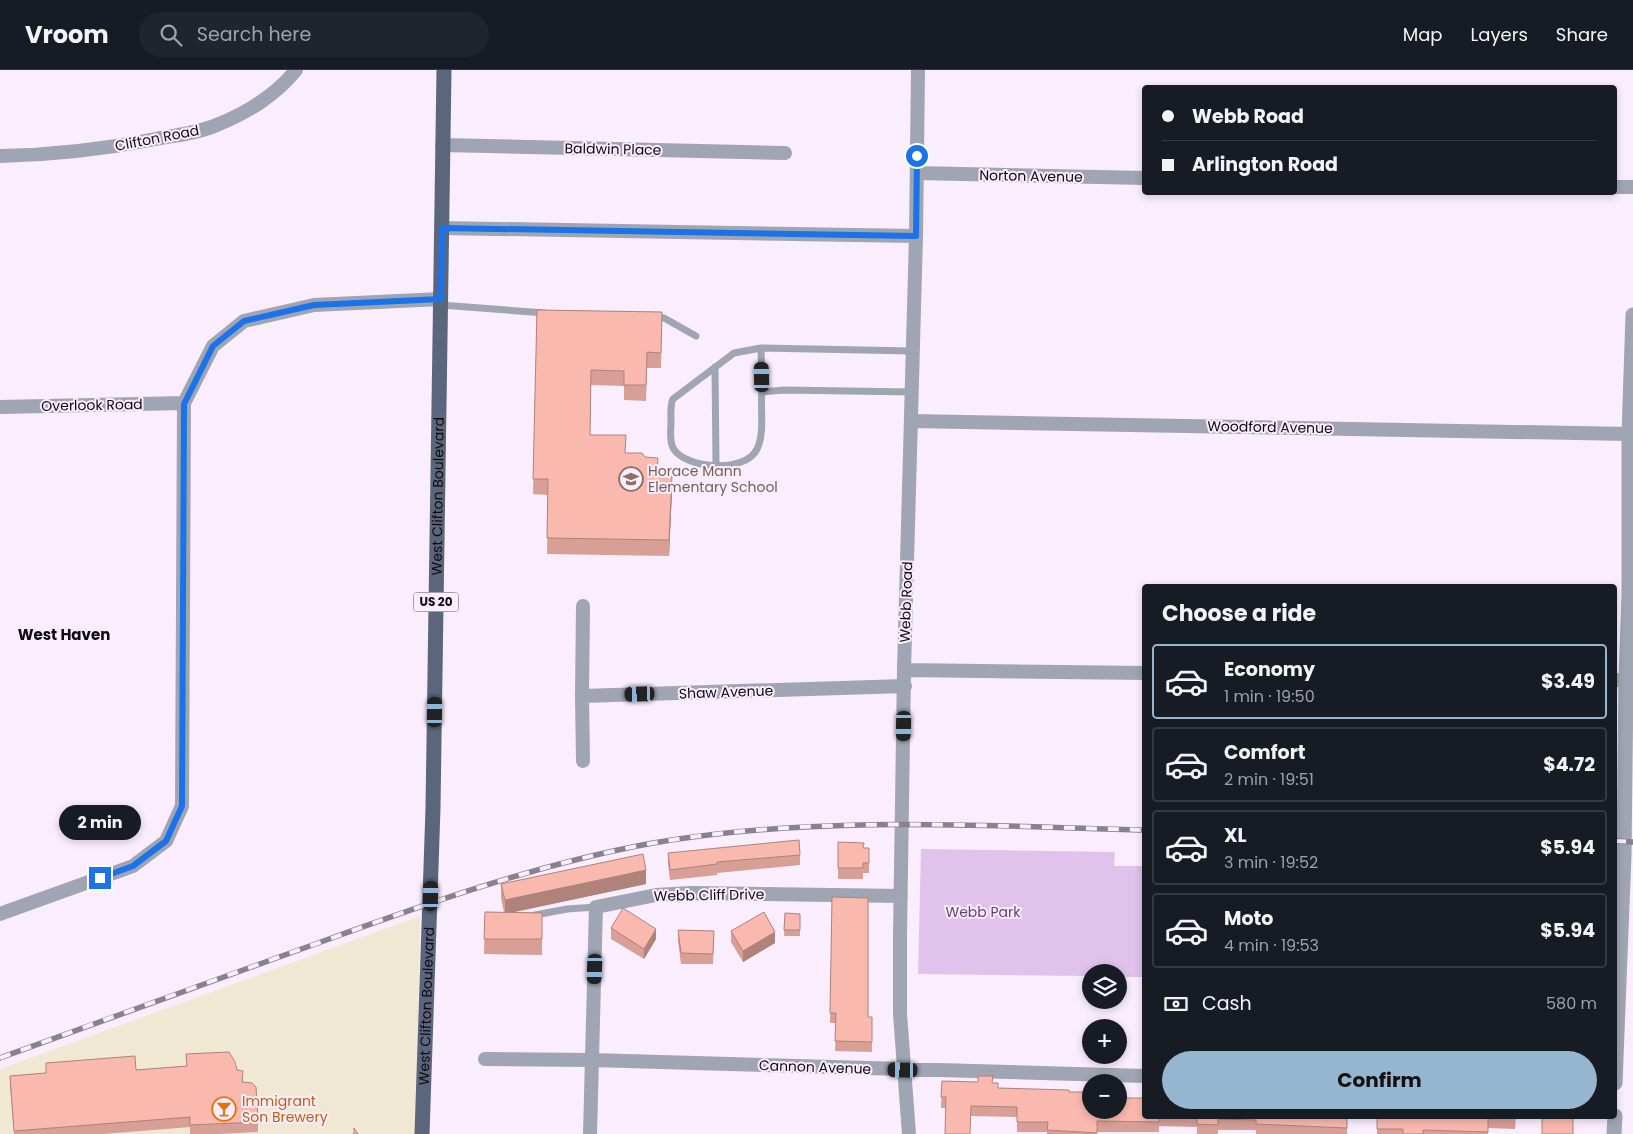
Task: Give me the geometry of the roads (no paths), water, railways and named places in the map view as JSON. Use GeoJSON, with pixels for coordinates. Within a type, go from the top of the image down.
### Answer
{"type":"FeatureCollection","features":[{"type":"Feature","properties":{"kind":"main road","name":"West Clifton Boulevard"},"geometry":{"type":"LineString","coordinates":[[422,1134],[432,886],[444,70]]}},
{"type":"Feature","properties":{"kind":"street","name":"Clifton Road"},"geometry":{"type":"LineString","coordinates":[[0,156],[122,146],[189,134],[218,124],[256,105],[289,79],[296,70]]}},
{"type":"Feature","properties":{"kind":"street","name":"Webb Road"},"geometry":{"type":"LineString","coordinates":[[909,1134],[900,1014],[904,670],[912,421],[918,70]]}},
{"type":"Feature","properties":{"kind":"street","name":"Baldwin Place"},"geometry":{"type":"LineString","coordinates":[[442,145],[785,153]]}},
{"type":"Feature","properties":{"kind":"street","name":"Norton Avenue"},"geometry":{"type":"LineString","coordinates":[[917,173],[1142,178]]}},
{"type":"Feature","properties":{"kind":"street"},"geometry":{"type":"LineString","coordinates":[[1617,186],[1633,186]]}},
{"type":"Feature","properties":{"kind":"street"},"geometry":{"type":"LineString","coordinates":[[442,228],[916,236]]}},
{"type":"Feature","properties":{"kind":"street"},"geometry":{"type":"LineString","coordinates":[[0,914],[133,866],[166,841],[182,806],[184,404],[213,346],[244,321],[314,305],[441,302]]}},
{"type":"Feature","properties":{"kind":"street"},"geometry":{"type":"LineString","coordinates":[[1617,1032],[1624,854],[1620,680],[1629,595],[1633,315]]}},
{"type":"Feature","properties":{"kind":"street","name":"Overlook Road"},"geometry":{"type":"LineString","coordinates":[[0,407],[184,404]]}},
{"type":"Feature","properties":{"kind":"street","name":"Woodford Avenue"},"geometry":{"type":"LineString","coordinates":[[912,421],[1630,434]]}},
{"type":"Feature","properties":{"kind":"street"},"geometry":{"type":"LineString","coordinates":[[583,606],[583,761]]}},
{"type":"Feature","properties":{"kind":"street"},"geometry":{"type":"LineString","coordinates":[[904,670],[1142,674]]}},
{"type":"Feature","properties":{"kind":"street","name":"Shaw Avenue"},"geometry":{"type":"LineString","coordinates":[[582,696],[905,686]]}},
{"type":"Feature","properties":{"kind":"street","name":"Webb Cliff Drive"},"geometry":{"type":"LineString","coordinates":[[596,907],[630,899],[690,893],[901,896]]}},
{"type":"Feature","properties":{"kind":"street"},"geometry":{"type":"LineString","coordinates":[[590,1134],[596,907]]}},
{"type":"Feature","properties":{"kind":"street","name":"Cannon Avenue"},"geometry":{"type":"LineString","coordinates":[[485,1059],[592,1060],[1142,1076]]}},
{"type":"Feature","properties":{"kind":"street"},"geometry":{"type":"LineString","coordinates":[[1614,1134],[1615,1119]]}},
{"type":"Feature","properties":{"kind":"lane"},"geometry":{"type":"LineString","coordinates":[[441,302],[557,313]]}},
{"type":"Feature","properties":{"kind":"lane"},"geometry":{"type":"LineString","coordinates":[[644,316],[664,318],[696,336]]}},
{"type":"Feature","properties":{"kind":"lane"},"geometry":{"type":"LineString","coordinates":[[761,348],[761,425],[758,448],[753,455],[739,464],[704,466],[689,461],[675,451],[670,442],[673,398],[734,353],[761,348],[912,351]]}},
{"type":"Feature","properties":{"kind":"lane"},"geometry":{"type":"LineString","coordinates":[[715,367],[716,465]]}},
{"type":"Feature","properties":{"kind":"lane"},"geometry":{"type":"LineString","coordinates":[[762,392],[784,390],[912,392]]}},
{"type":"Feature","properties":{"kind":"lane"},"geometry":{"type":"LineString","coordinates":[[529,916],[567,909],[596,907]]}},
{"type":"Feature","properties":{"kind":"railway"},"geometry":{"type":"LineString","coordinates":[[0,1058],[442,899],[525,873],[653,843],[714,834],[775,829],[899,824],[1142,830]]}},
{"type":"Feature","properties":{"kind":"railway"},"geometry":{"type":"LineString","coordinates":[[1617,841],[1633,842]]}},
{"type":"Feature","properties":{"kind":"place","name":"Horace Mann Elementary School"},"geometry":{"type":"Point","coordinates":[631,479]}},
{"type":"Feature","properties":{"kind":"place","name":"Immigrant Son Brewery"},"geometry":{"type":"Point","coordinates":[224,1109]}},
{"type":"Feature","properties":{"kind":"district","name":"West Haven"},"geometry":{"type":"Point","coordinates":[64,635]}},
{"type":"Feature","properties":{"kind":"park label","name":"Webb Park"},"geometry":{"type":"Point","coordinates":[983,912]}}]}
